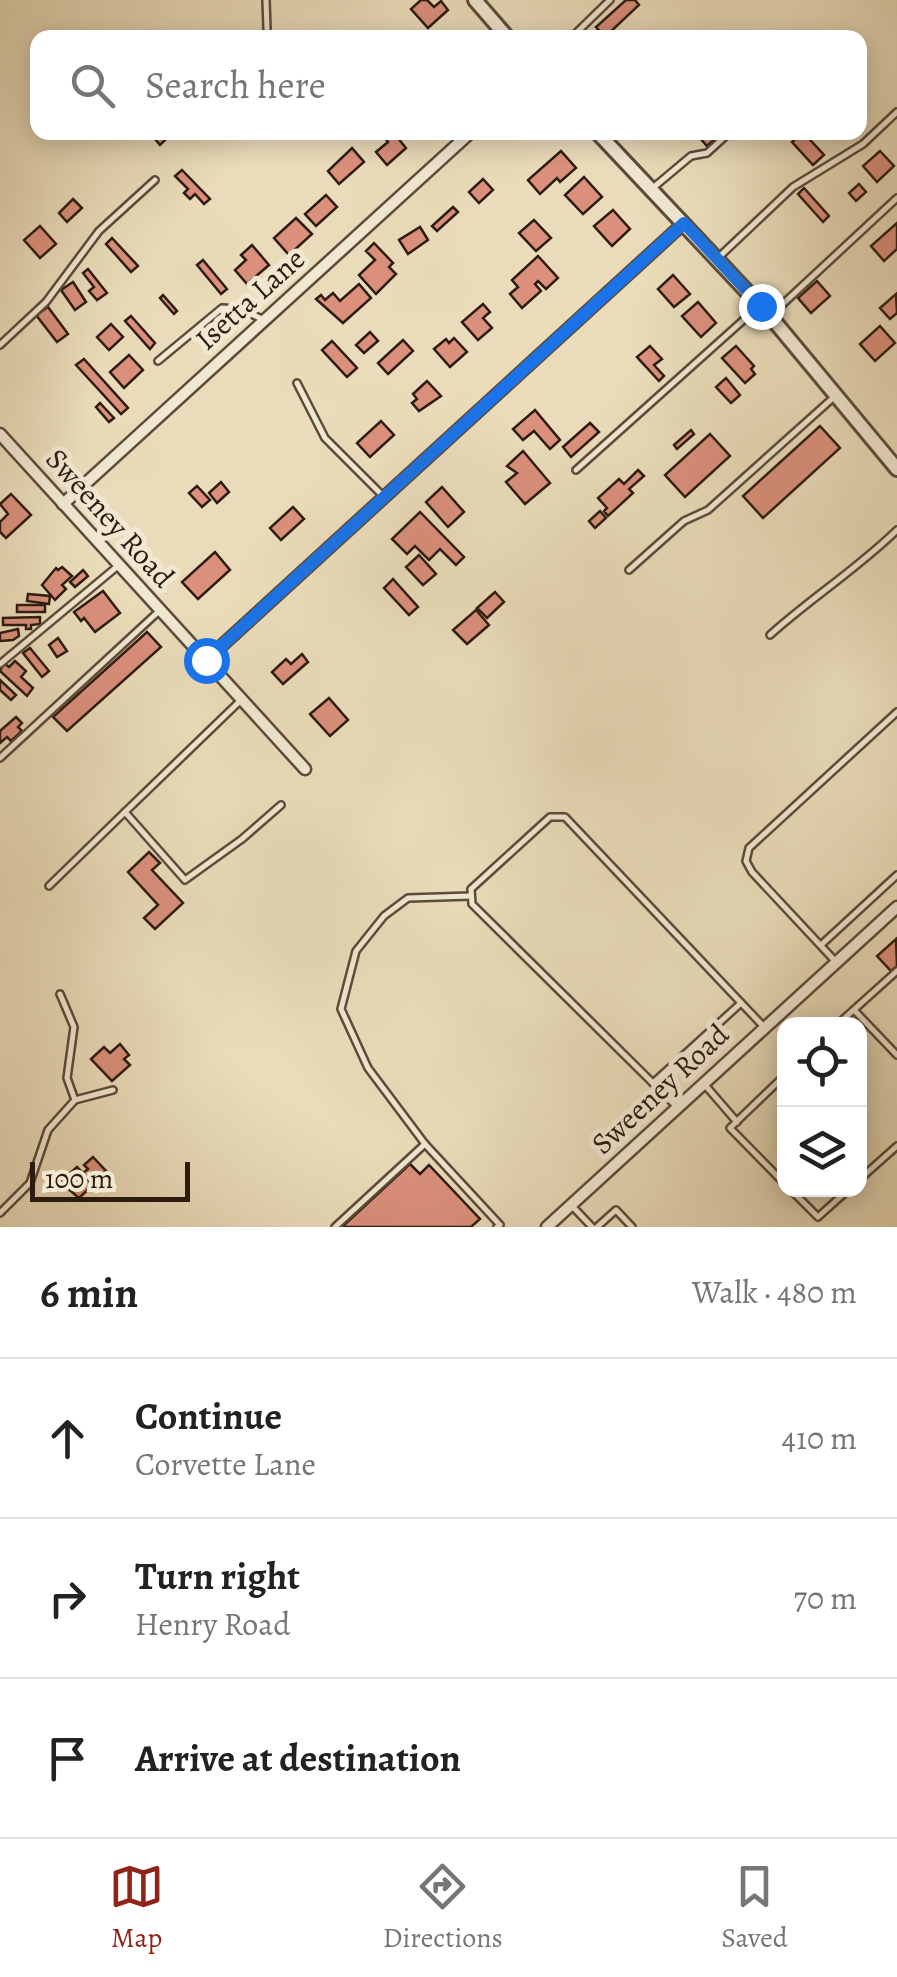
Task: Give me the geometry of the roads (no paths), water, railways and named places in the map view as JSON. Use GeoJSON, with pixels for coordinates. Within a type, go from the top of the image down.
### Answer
{"type":"FeatureCollection","features":[{"type":"Feature","properties":{"kind":"street"},"geometry":{"type":"LineString","coordinates":[[475,0],[501,30]]}},
{"type":"Feature","properties":{"kind":"street","name":"Isetta Lane"},"geometry":{"type":"LineString","coordinates":[[63,504],[462,140]]}},
{"type":"Feature","properties":{"kind":"street"},"geometry":{"type":"LineString","coordinates":[[606,140],[766,311],[897,469]]}},
{"type":"Feature","properties":{"kind":"street"},"geometry":{"type":"LineString","coordinates":[[206,660],[684,223]]}},
{"type":"Feature","properties":{"kind":"street","name":"Sweeney Road"},"geometry":{"type":"LineString","coordinates":[[0,434],[305,769]]}},
{"type":"Feature","properties":{"kind":"street","name":"Sweeney Road"},"geometry":{"type":"LineString","coordinates":[[547,1227],[897,907]]}},
{"type":"Feature","properties":{"kind":"lane"},"geometry":{"type":"LineString","coordinates":[[266,0],[267,29]]}},
{"type":"Feature","properties":{"kind":"lane"},"geometry":{"type":"LineString","coordinates":[[578,30],[610,0]]}},
{"type":"Feature","properties":{"kind":"lane"},"geometry":{"type":"LineString","coordinates":[[718,259],[793,187],[863,144],[897,112]]}},
{"type":"Feature","properties":{"kind":"lane"},"geometry":{"type":"LineString","coordinates":[[652,189],[691,156],[707,153],[721,140]]}},
{"type":"Feature","properties":{"kind":"lane"},"geometry":{"type":"LineString","coordinates":[[0,345],[46,302],[99,231],[156,180]]}},
{"type":"Feature","properties":{"kind":"lane"},"geometry":{"type":"LineString","coordinates":[[576,470],[897,198]]}},
{"type":"Feature","properties":{"kind":"lane"},"geometry":{"type":"LineString","coordinates":[[158,362],[222,308],[241,309],[266,320]]}},
{"type":"Feature","properties":{"kind":"lane"},"geometry":{"type":"LineString","coordinates":[[296,383],[325,438],[384,497]]}},
{"type":"Feature","properties":{"kind":"lane"},"geometry":{"type":"LineString","coordinates":[[630,570],[684,521],[708,510],[836,395]]}},
{"type":"Feature","properties":{"kind":"lane"},"geometry":{"type":"LineString","coordinates":[[770,635],[801,606],[862,563],[897,530]]}},
{"type":"Feature","properties":{"kind":"lane"},"geometry":{"type":"LineString","coordinates":[[0,664],[119,564]]}},
{"type":"Feature","properties":{"kind":"lane"},"geometry":{"type":"LineString","coordinates":[[0,758],[161,610]]}},
{"type":"Feature","properties":{"kind":"lane"},"geometry":{"type":"LineString","coordinates":[[49,886],[242,699]]}},
{"type":"Feature","properties":{"kind":"lane"},"geometry":{"type":"LineString","coordinates":[[836,962],[752,872],[746,861],[749,848],[897,712]]}},
{"type":"Feature","properties":{"kind":"lane"},"geometry":{"type":"LineString","coordinates":[[125,812],[185,880],[281,805]]}},
{"type":"Feature","properties":{"kind":"lane"},"geometry":{"type":"LineString","coordinates":[[677,1107],[472,904],[471,889],[550,817],[566,818],[764,1027]]}},
{"type":"Feature","properties":{"kind":"lane"},"geometry":{"type":"LineString","coordinates":[[820,945],[897,875]]}},
{"type":"Feature","properties":{"kind":"lane"},"geometry":{"type":"LineString","coordinates":[[470,896],[408,898],[384,916],[356,951],[341,1008],[368,1068],[425,1144],[498,1227]]}},
{"type":"Feature","properties":{"kind":"lane"},"geometry":{"type":"LineString","coordinates":[[846,1017],[897,971]]}},
{"type":"Feature","properties":{"kind":"lane"},"geometry":{"type":"LineString","coordinates":[[60,994],[74,1027],[67,1078],[75,1100]]}},
{"type":"Feature","properties":{"kind":"lane"},"geometry":{"type":"LineString","coordinates":[[653,1083],[741,1003]]}},
{"type":"Feature","properties":{"kind":"lane"},"geometry":{"type":"LineString","coordinates":[[854,1010],[897,1055]]}},
{"type":"Feature","properties":{"kind":"lane"},"geometry":{"type":"LineString","coordinates":[[703,1083],[737,1122]]}},
{"type":"Feature","properties":{"kind":"lane"},"geometry":{"type":"LineString","coordinates":[[777,1083],[730,1128],[777,1176]]}},
{"type":"Feature","properties":{"kind":"lane"},"geometry":{"type":"LineString","coordinates":[[0,1213],[30,1183],[48,1130],[75,1100],[112,1090]]}},
{"type":"Feature","properties":{"kind":"lane"},"geometry":{"type":"LineString","coordinates":[[335,1227],[425,1144]]}},
{"type":"Feature","properties":{"kind":"lane"},"geometry":{"type":"LineString","coordinates":[[867,1174],[897,1146]]}},
{"type":"Feature","properties":{"kind":"lane"},"geometry":{"type":"LineString","coordinates":[[798,1197],[818,1217],[840,1197]]}},
{"type":"Feature","properties":{"kind":"lane"},"geometry":{"type":"LineString","coordinates":[[571,1205],[595,1227],[616,1210],[632,1227]]}}]}
